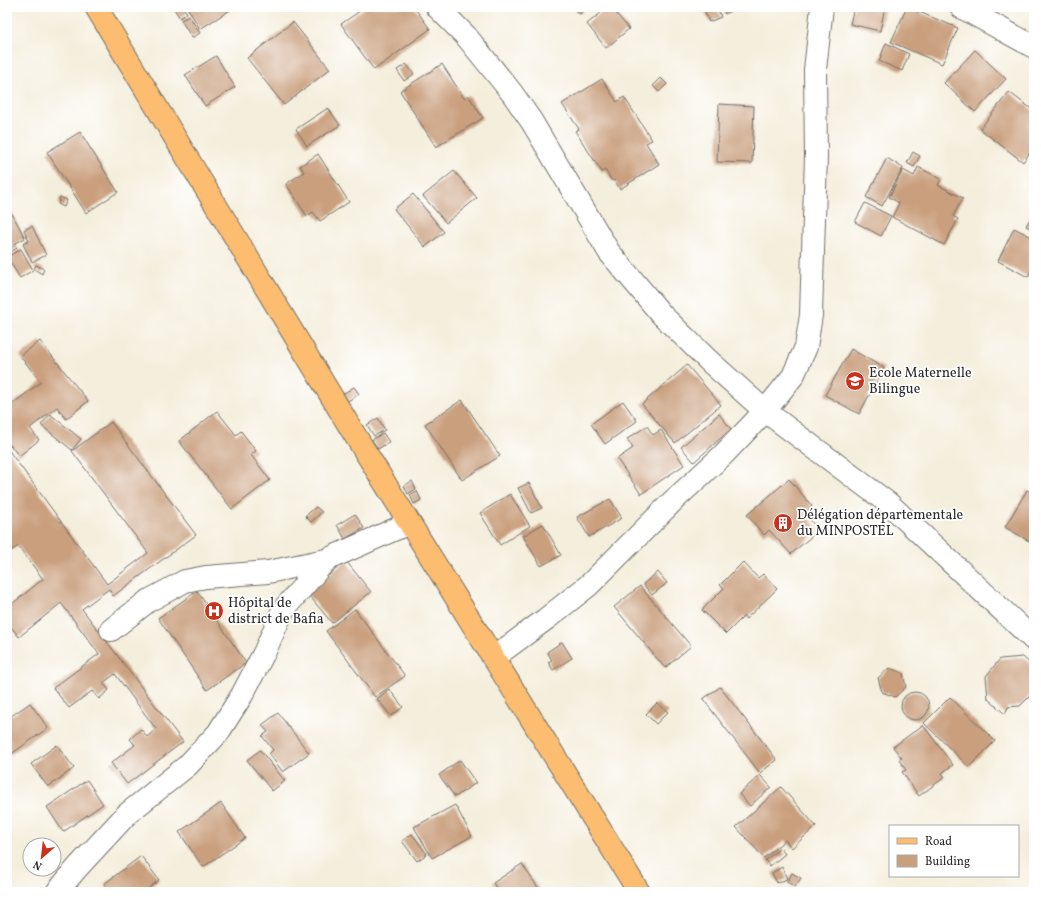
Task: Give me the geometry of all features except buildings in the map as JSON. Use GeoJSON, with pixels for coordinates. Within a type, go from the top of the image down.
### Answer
{"type":"FeatureCollection","features":[{"type":"Feature","properties":{"kind":"main road"},"geometry":{"type":"LineString","coordinates":[[96,7],[409,523],[639,892]]}},
{"type":"Feature","properties":{"kind":"street"},"geometry":{"type":"LineString","coordinates":[[437,7],[470,41],[512,94],[532,122],[609,252],[662,315],[709,361],[765,411],[888,503],[1034,640]]}},
{"type":"Feature","properties":{"kind":"street"},"geometry":{"type":"LineString","coordinates":[[493,658],[589,585],[674,500],[723,455],[765,411],[793,376],[806,347],[811,315],[816,163],[815,70],[822,7]]}},
{"type":"Feature","properties":{"kind":"street"},"geometry":{"type":"LineString","coordinates":[[961,7],[1034,46]]}},
{"type":"Feature","properties":{"kind":"street"},"geometry":{"type":"LineString","coordinates":[[111,630],[148,601],[185,581],[206,577],[268,572],[326,560],[409,523]]}},
{"type":"Feature","properties":{"kind":"street"},"geometry":{"type":"LineString","coordinates":[[57,892],[127,814],[187,766],[218,733],[242,695],[283,610],[326,560]]}},
{"type":"Feature","properties":{"kind":"place","name":"Ecole Maternelle Bilingue"},"geometry":{"type":"Point","coordinates":[855,381]}},
{"type":"Feature","properties":{"kind":"place","name":"Délégation départementale du MINPOSTEL"},"geometry":{"type":"Point","coordinates":[783,523]}},
{"type":"Feature","properties":{"kind":"place","name":"Hôpital de district de Bafia"},"geometry":{"type":"Point","coordinates":[214,611]}}]}
